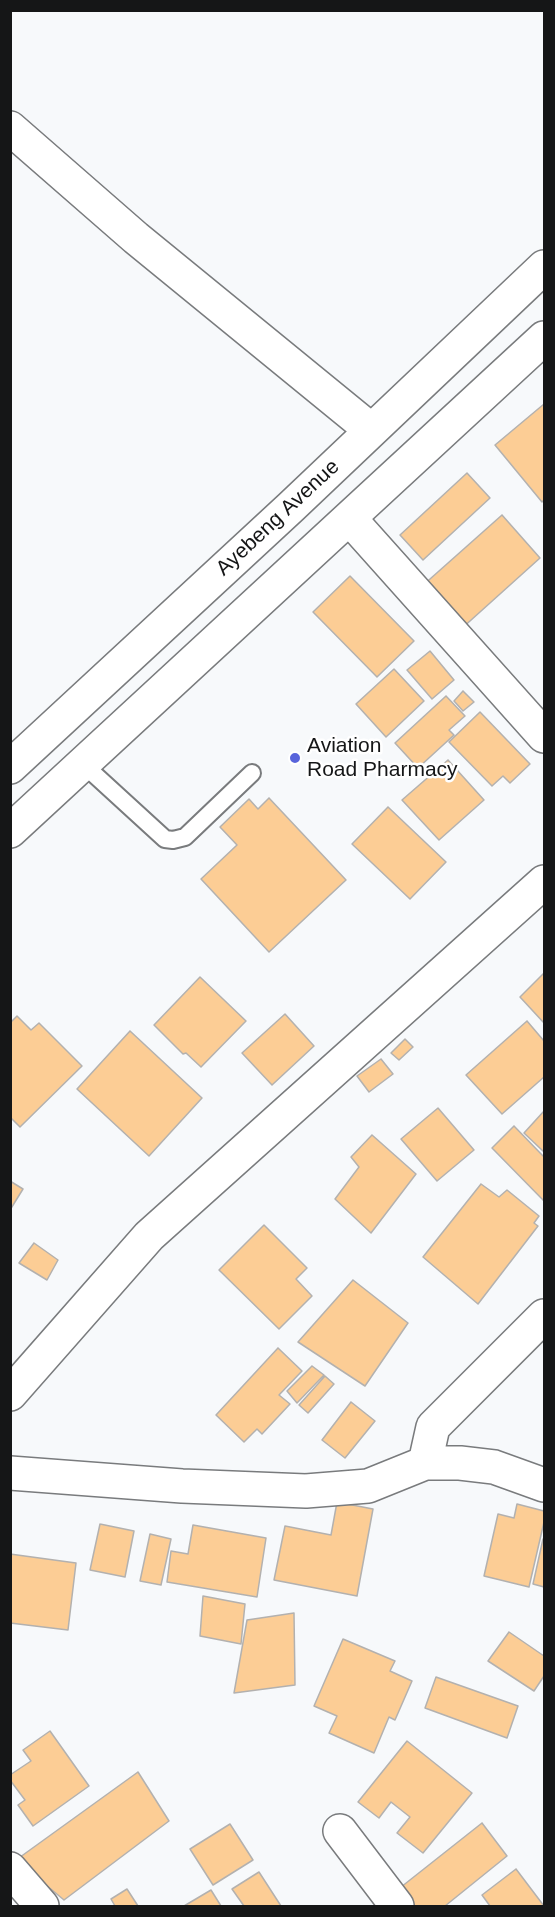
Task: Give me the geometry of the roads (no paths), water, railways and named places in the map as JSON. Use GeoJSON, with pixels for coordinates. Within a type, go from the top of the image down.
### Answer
{"type":"FeatureCollection","features":[{"type":"Feature","properties":{"kind":"street"},"geometry":{"type":"LineString","coordinates":[[10,128],[136,238],[371,430]]}},
{"type":"Feature","properties":{"kind":"street","name":"Ayebeng Avenue"},"geometry":{"type":"LineString","coordinates":[[10,767],[544,267]]}},
{"type":"Feature","properties":{"kind":"street"},"geometry":{"type":"LineString","coordinates":[[10,831],[543,344]]}},
{"type":"Feature","properties":{"kind":"street"},"geometry":{"type":"LineString","coordinates":[[350,519],[544,736]]}},
{"type":"Feature","properties":{"kind":"street"},"geometry":{"type":"LineString","coordinates":[[10,1394],[149,1236],[544,882]]}},
{"type":"Feature","properties":{"kind":"street"},"geometry":{"type":"LineString","coordinates":[[424,1463],[433,1427],[544,1316]]}},
{"type":"Feature","properties":{"kind":"street"},"geometry":{"type":"LineString","coordinates":[[10,1473],[182,1486],[306,1491],[368,1486],[424,1463],[460,1462],[494,1467],[544,1485]]}},
{"type":"Feature","properties":{"kind":"street"},"geometry":{"type":"LineString","coordinates":[[340,1832],[397,1906]]}},
{"type":"Feature","properties":{"kind":"street"},"geometry":{"type":"LineString","coordinates":[[10,1869],[42,1906]]}},
{"type":"Feature","properties":{"kind":"lane"},"geometry":{"type":"LineString","coordinates":[[83,764],[165,839],[173,840],[185,837],[252,773]]}},
{"type":"Feature","properties":{"kind":"place","name":"Aviation Road Pharmacy"},"geometry":{"type":"Point","coordinates":[295,758]}}]}
